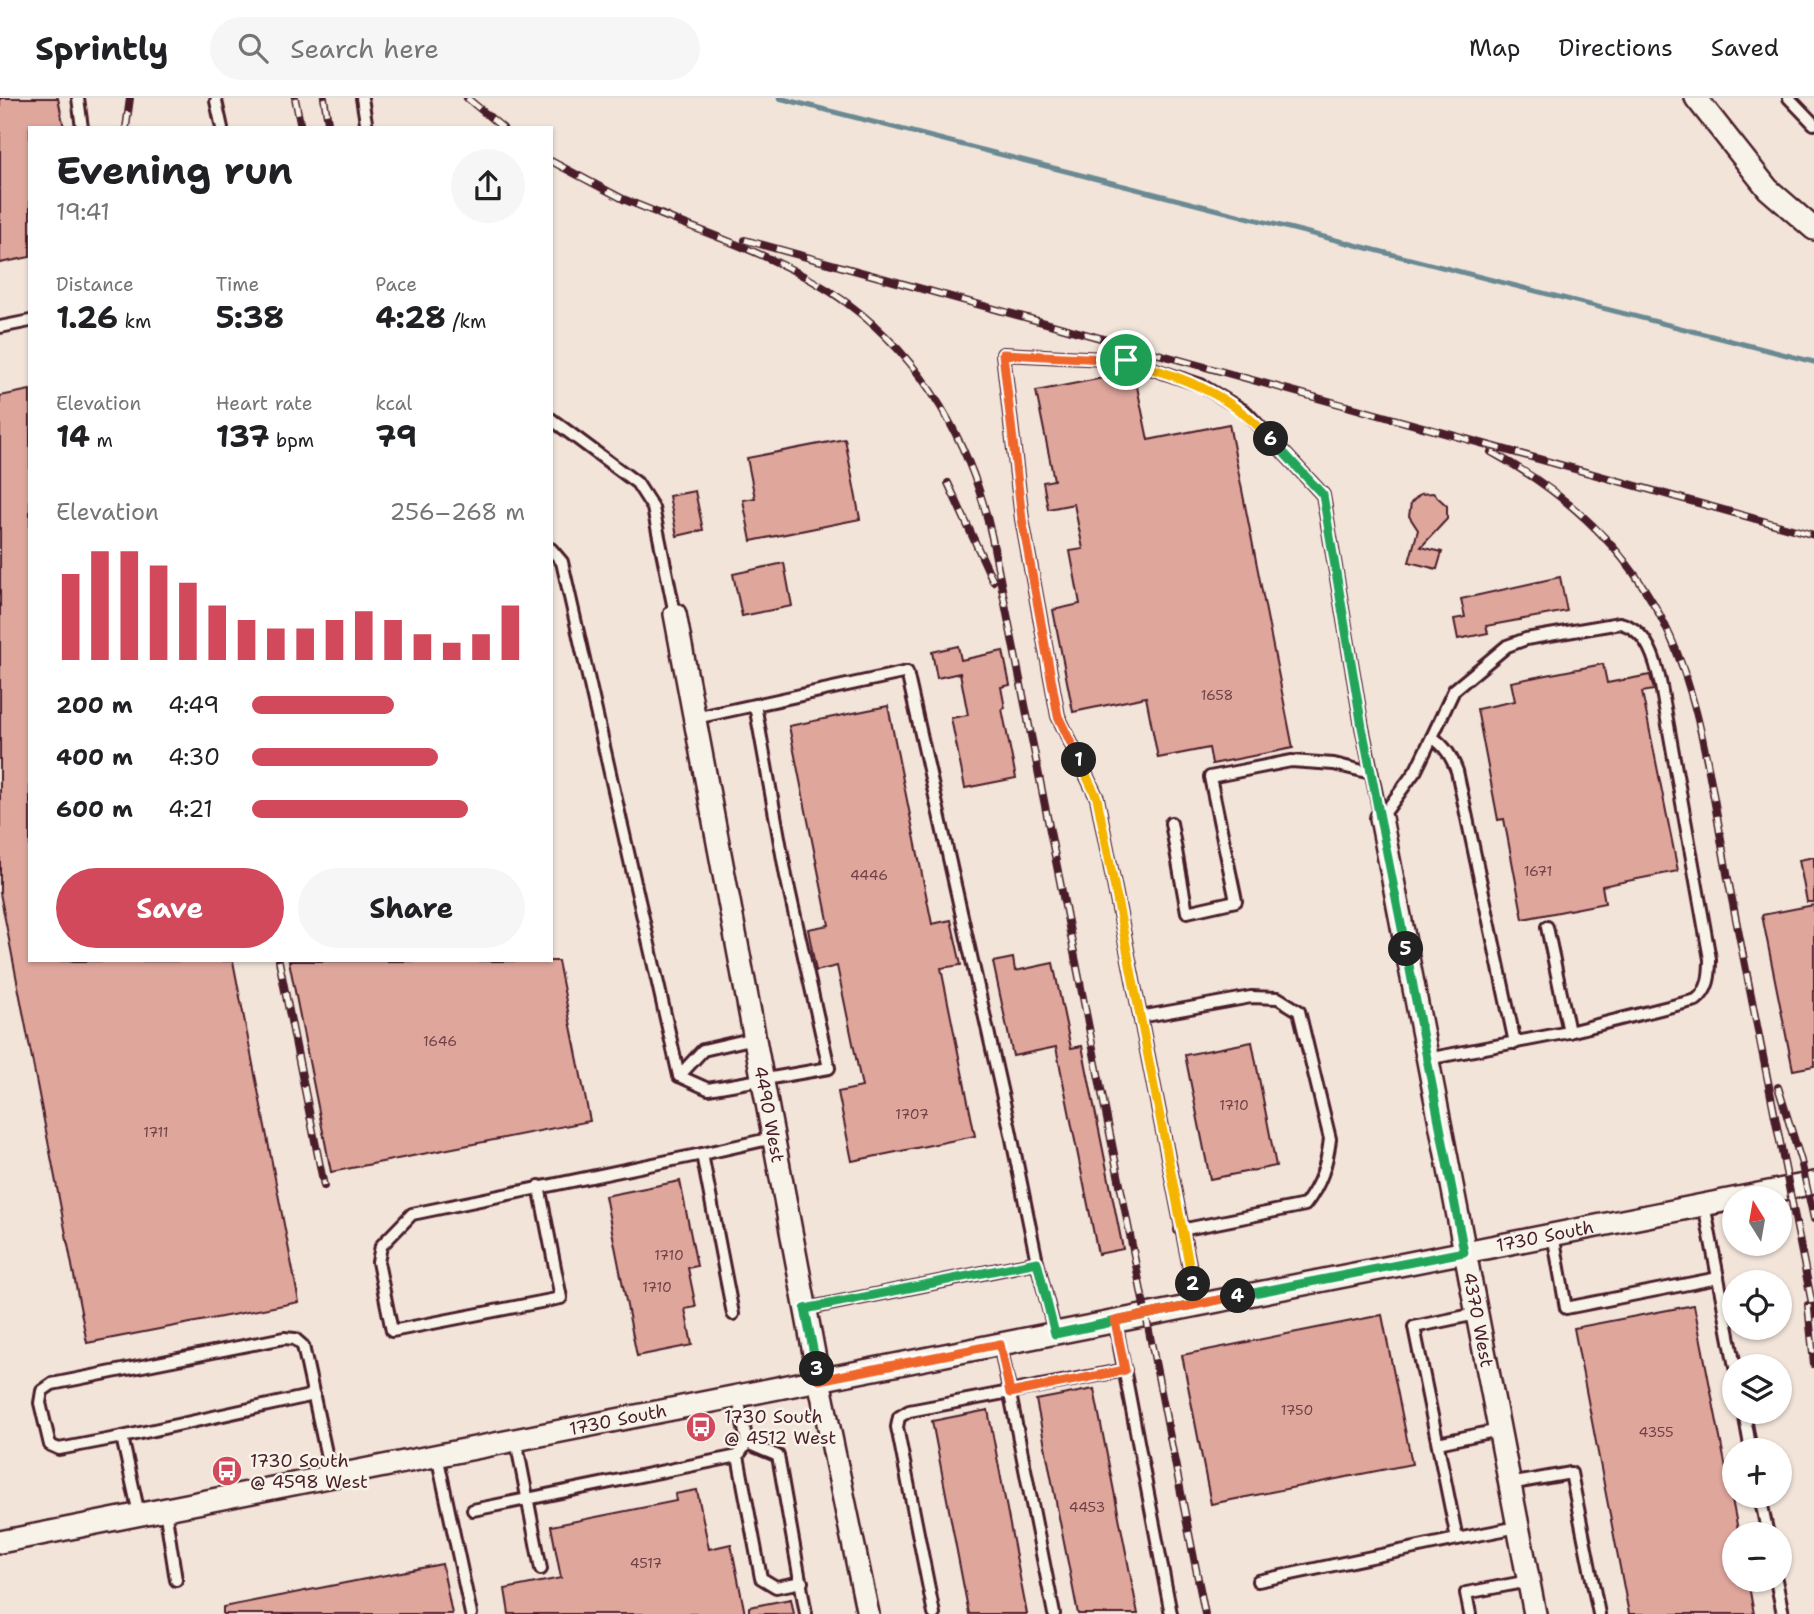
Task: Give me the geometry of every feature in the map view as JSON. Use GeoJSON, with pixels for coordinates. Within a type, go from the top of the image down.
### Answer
{"type":"FeatureCollection","features":[{"type":"Feature","properties":{"kind":"street"},"geometry":{"type":"LineString","coordinates":[[1696,98],[1768,190],[1814,229]]}},
{"type":"Feature","properties":{"kind":"street","name":"4490 West"},"geometry":{"type":"LineString","coordinates":[[675,614],[805,1309],[868,1614]]}},
{"type":"Feature","properties":{"kind":"street","name":"4370 West"},"geometry":{"type":"LineString","coordinates":[[1381,818],[1535,1614]]}},
{"type":"Feature","properties":{"kind":"street","name":"1730 South"},"geometry":{"type":"LineString","coordinates":[[0,1542],[1814,1183]]}},
{"type":"Feature","properties":{"kind":"lane"},"geometry":{"type":"LineString","coordinates":[[78,98],[82,126]]}},
{"type":"Feature","properties":{"kind":"lane"},"geometry":{"type":"LineString","coordinates":[[362,98],[368,126]]}},
{"type":"Feature","properties":{"kind":"lane"},"geometry":{"type":"LineString","coordinates":[[1789,98],[1814,124]]}},
{"type":"Feature","properties":{"kind":"lane"},"geometry":{"type":"LineString","coordinates":[[216,102],[222,126]]}},
{"type":"Feature","properties":{"kind":"lane"},"geometry":{"type":"LineString","coordinates":[[0,327],[28,321]]}},
{"type":"Feature","properties":{"kind":"lane"},"geometry":{"type":"LineString","coordinates":[[1197,1304],[1097,798],[1058,716],[1022,519],[1003,354],[1126,360],[1201,385],[1246,412],[1323,495],[1381,818]]}},
{"type":"Feature","properties":{"kind":"lane"},"geometry":{"type":"LineString","coordinates":[[553,420],[637,483],[653,508],[675,614]]}},
{"type":"Feature","properties":{"kind":"lane"},"geometry":{"type":"LineString","coordinates":[[553,551],[562,562],[679,1076]]}},
{"type":"Feature","properties":{"kind":"lane"},"geometry":{"type":"LineString","coordinates":[[1381,818],[1416,769],[1454,690],[1513,643],[1620,623],[1632,627],[1651,651],[1661,686],[1710,959],[1709,981],[1704,993],[1696,1000],[1570,1032],[1427,1059]]}},
{"type":"Feature","properties":{"kind":"lane"},"geometry":{"type":"LineString","coordinates":[[695,718],[907,672],[1055,1334]]}},
{"type":"Feature","properties":{"kind":"lane"},"geometry":{"type":"LineString","coordinates":[[679,1076],[708,1090],[829,1068],[786,876],[755,705]]}},
{"type":"Feature","properties":{"kind":"lane"},"geometry":{"type":"LineString","coordinates":[[1432,737],[1450,754],[1457,771],[1515,1043]]}},
{"type":"Feature","properties":{"kind":"lane"},"geometry":{"type":"LineString","coordinates":[[1171,823],[1187,912],[1236,901],[1210,777],[1291,761],[1334,764],[1371,773]]}},
{"type":"Feature","properties":{"kind":"lane"},"geometry":{"type":"LineString","coordinates":[[1547,927],[1570,1032]]}},
{"type":"Feature","properties":{"kind":"lane"},"geometry":{"type":"LineString","coordinates":[[1140,1017],[1251,997],[1278,998],[1299,1010],[1330,1139],[1328,1160],[1318,1187],[1305,1205],[1181,1230]]}},
{"type":"Feature","properties":{"kind":"lane"},"geometry":{"type":"LineString","coordinates":[[679,1076],[703,1050],[755,1038]]}},
{"type":"Feature","properties":{"kind":"lane"},"geometry":{"type":"LineString","coordinates":[[539,1186],[561,1298],[392,1331],[379,1262],[381,1246],[412,1214],[539,1186],[773,1138]]}},
{"type":"Feature","properties":{"kind":"lane"},"geometry":{"type":"LineString","coordinates":[[702,1154],[733,1314]]}},
{"type":"Feature","properties":{"kind":"lane"},"geometry":{"type":"LineString","coordinates":[[1704,1204],[1733,1354]]}},
{"type":"Feature","properties":{"kind":"lane"},"geometry":{"type":"LineString","coordinates":[[1552,1234],[1566,1308],[1718,1278]]}},
{"type":"Feature","properties":{"kind":"lane"},"geometry":{"type":"LineString","coordinates":[[805,1309],[1037,1262]]}},
{"type":"Feature","properties":{"kind":"lane"},"geometry":{"type":"LineString","coordinates":[[1457,1539],[1415,1327],[1476,1314]]}},
{"type":"Feature","properties":{"kind":"lane"},"geometry":{"type":"LineString","coordinates":[[1115,1321],[1171,1614]]}},
{"type":"Feature","properties":{"kind":"lane"},"geometry":{"type":"LineString","coordinates":[[314,1395],[60,1449],[50,1445],[40,1403],[42,1391],[52,1384],[284,1338],[295,1339],[303,1346],[314,1395],[331,1476]]}},
{"type":"Feature","properties":{"kind":"lane"},"geometry":{"type":"LineString","coordinates":[[1000,1344],[1054,1614]]}},
{"type":"Feature","properties":{"kind":"lane"},"geometry":{"type":"LineString","coordinates":[[933,1614],[897,1421],[909,1411],[1125,1370]]}},
{"type":"Feature","properties":{"kind":"lane"},"geometry":{"type":"LineString","coordinates":[[474,1510],[738,1456],[747,1443],[738,1397]]}},
{"type":"Feature","properties":{"kind":"lane"},"geometry":{"type":"LineString","coordinates":[[1438,1443],[1499,1430]]}},
{"type":"Feature","properties":{"kind":"lane"},"geometry":{"type":"LineString","coordinates":[[122,1437],[139,1514]]}},
{"type":"Feature","properties":{"kind":"lane"},"geometry":{"type":"LineString","coordinates":[[516,1440],[541,1569]]}},
{"type":"Feature","properties":{"kind":"lane"},"geometry":{"type":"LineString","coordinates":[[747,1443],[778,1456],[806,1614]]}},
{"type":"Feature","properties":{"kind":"lane"},"geometry":{"type":"LineString","coordinates":[[437,1455],[471,1614]]}},
{"type":"Feature","properties":{"kind":"lane"},"geometry":{"type":"LineString","coordinates":[[738,1456],[761,1578],[776,1587],[802,1582]]}},
{"type":"Feature","properties":{"kind":"lane"},"geometry":{"type":"LineString","coordinates":[[1510,1484],[1571,1473],[1599,1614]]}},
{"type":"Feature","properties":{"kind":"lane"},"geometry":{"type":"LineString","coordinates":[[165,1509],[176,1580]]}},
{"type":"Feature","properties":{"kind":"lane"},"geometry":{"type":"LineString","coordinates":[[1258,1581],[1518,1527]]}},
{"type":"Feature","properties":{"kind":"lane"},"geometry":{"type":"LineString","coordinates":[[1471,1614],[1466,1593],[1529,1581]]}},
{"type":"Feature","properties":{"kind":"lane"},"geometry":{"type":"LineString","coordinates":[[1778,1592],[1783,1614]]}},
{"type":"Feature","properties":{"kind":"building"},"geometry":{"type":"Polygon","coordinates":[[[0,98],[58,98],[64,126],[28,126],[28,257],[0,263],[0,98]]]}},
{"type":"Feature","properties":{"kind":"building"},"geometry":{"type":"Polygon","coordinates":[[[1134,372],[1148,440],[1229,424],[1293,748],[1212,764],[1209,748],[1158,758],[1146,697],[1073,712],[1053,610],[1080,604],[1070,551],[1083,549],[1074,504],[1048,509],[1043,482],[1054,480],[1036,391],[1134,372]]]}},
{"type":"Feature","properties":{"kind":"building"},"geometry":{"type":"Polygon","coordinates":[[[28,390],[28,962],[233,962],[299,1302],[87,1343],[0,893],[0,396],[28,390]]]}},
{"type":"Feature","properties":{"kind":"building"},"geometry":{"type":"Polygon","coordinates":[[[845,439],[860,519],[751,541],[743,500],[755,498],[747,458],[845,439]]]}},
{"type":"Feature","properties":{"kind":"building"},"geometry":{"type":"Polygon","coordinates":[[[695,491],[703,530],[677,536],[669,496],[695,491]]]}},
{"type":"Feature","properties":{"kind":"building"},"geometry":{"type":"Polygon","coordinates":[[[1433,493],[1447,506],[1447,519],[1421,547],[1442,552],[1437,569],[1409,562],[1418,530],[1409,516],[1411,503],[1420,494],[1433,493]]]}},
{"type":"Feature","properties":{"kind":"building"},"geometry":{"type":"Polygon","coordinates":[[[784,563],[792,606],[742,616],[733,574],[784,563]]]}},
{"type":"Feature","properties":{"kind":"building"},"geometry":{"type":"Polygon","coordinates":[[[1560,577],[1567,611],[1486,626],[1488,633],[1458,639],[1454,619],[1465,617],[1461,599],[1560,577]]]}},
{"type":"Feature","properties":{"kind":"building"},"geometry":{"type":"Polygon","coordinates":[[[958,646],[961,660],[1003,651],[1010,685],[1001,687],[1005,708],[1002,709],[1016,778],[965,788],[951,718],[968,715],[960,673],[937,678],[932,652],[958,646]]]}},
{"type":"Feature","properties":{"kind":"building"},"geometry":{"type":"Polygon","coordinates":[[[1603,664],[1607,683],[1650,675],[1654,690],[1642,692],[1678,871],[1602,886],[1605,903],[1523,919],[1504,819],[1498,820],[1477,709],[1515,701],[1511,682],[1603,664]]]}},
{"type":"Feature","properties":{"kind":"building"},"geometry":{"type":"Polygon","coordinates":[[[888,706],[932,924],[951,920],[961,965],[941,968],[975,1136],[852,1161],[838,1092],[862,1087],[837,966],[816,971],[808,929],[829,925],[789,726],[888,706]]]}},
{"type":"Feature","properties":{"kind":"building"},"geometry":{"type":"Polygon","coordinates":[[[1814,857],[1814,902],[1807,902],[1799,860],[1814,857]]]}},
{"type":"Feature","properties":{"kind":"building"},"geometry":{"type":"Polygon","coordinates":[[[1814,905],[1814,1066],[1793,1070],[1762,915],[1814,905]]]}},
{"type":"Feature","properties":{"kind":"building"},"geometry":{"type":"Polygon","coordinates":[[[1013,958],[1015,971],[1053,963],[1071,1048],[1082,1046],[1123,1249],[1098,1254],[1056,1047],[1013,1056],[993,962],[1013,958]]]}},
{"type":"Feature","properties":{"kind":"building"},"geometry":{"type":"Polygon","coordinates":[[[558,961],[590,1121],[331,1172],[289,962],[558,961]]]}},
{"type":"Feature","properties":{"kind":"building"},"geometry":{"type":"Polygon","coordinates":[[[1252,1042],[1276,1166],[1210,1179],[1185,1055],[1252,1042]]]}},
{"type":"Feature","properties":{"kind":"building"},"geometry":{"type":"Polygon","coordinates":[[[680,1181],[697,1266],[688,1268],[696,1307],[685,1309],[692,1345],[637,1356],[605,1196],[680,1181]]]}},
{"type":"Feature","properties":{"kind":"building"},"geometry":{"type":"Polygon","coordinates":[[[1694,1305],[1722,1448],[1722,1508],[1734,1508],[1736,1522],[1722,1522],[1722,1592],[1750,1592],[1754,1614],[1629,1614],[1574,1328],[1694,1305]]]}},
{"type":"Feature","properties":{"kind":"building"},"geometry":{"type":"Polygon","coordinates":[[[1382,1315],[1412,1464],[1211,1504],[1182,1355],[1382,1315]]]}},
{"type":"Feature","properties":{"kind":"building"},"geometry":{"type":"Polygon","coordinates":[[[1094,1389],[1138,1614],[1078,1614],[1036,1400],[1094,1389]]]}},
{"type":"Feature","properties":{"kind":"building"},"geometry":{"type":"Polygon","coordinates":[[[988,1410],[1027,1614],[969,1614],[932,1421],[988,1410]]]}},
{"type":"Feature","properties":{"kind":"building"},"geometry":{"type":"Polygon","coordinates":[[[697,1490],[709,1549],[731,1544],[745,1614],[509,1614],[505,1589],[561,1578],[551,1526],[676,1501],[675,1494],[697,1490]]]}},
{"type":"Feature","properties":{"kind":"building"},"geometry":{"type":"Polygon","coordinates":[[[442,1564],[452,1614],[223,1614],[223,1607],[442,1564]]]}},
{"type":"Feature","properties":{"kind":"building"},"geometry":{"type":"Polygon","coordinates":[[[791,1599],[794,1614],[749,1614],[749,1607],[791,1599]]]}},
{"type":"Feature","properties":{"kind":"waterway"},"geometry":{"type":"LineString","coordinates":[[779,98],[1814,362]]}},
{"type":"Feature","properties":{"kind":"railway"},"geometry":{"type":"LineString","coordinates":[[126,126],[130,98]]}},
{"type":"Feature","properties":{"kind":"railway"},"geometry":{"type":"LineString","coordinates":[[295,98],[301,126]]}},
{"type":"Feature","properties":{"kind":"railway"},"geometry":{"type":"LineString","coordinates":[[324,98],[329,126]]}},
{"type":"Feature","properties":{"kind":"railway"},"geometry":{"type":"LineString","coordinates":[[467,98],[501,126]]}},
{"type":"Feature","properties":{"kind":"railway"},"geometry":{"type":"LineString","coordinates":[[553,162],[623,199],[668,217]]}},
{"type":"Feature","properties":{"kind":"railway"},"geometry":{"type":"LineString","coordinates":[[659,214],[780,263],[847,303],[875,326],[921,378],[941,407],[972,470],[992,538],[1205,1614]]}},
{"type":"Feature","properties":{"kind":"railway"},"geometry":{"type":"LineString","coordinates":[[745,240],[1814,535]]}},
{"type":"Feature","properties":{"kind":"railway"},"geometry":{"type":"LineString","coordinates":[[1491,452],[1539,481],[1602,534],[1637,577],[1652,601],[1683,667],[1710,775],[1814,1314]]}},
{"type":"Feature","properties":{"kind":"railway"},"geometry":{"type":"LineString","coordinates":[[948,483],[993,581]]}},
{"type":"Feature","properties":{"kind":"railway"},"geometry":{"type":"LineString","coordinates":[[279,962],[324,1186]]}},
{"type":"Feature","properties":{"kind":"railway"},"geometry":{"type":"LineString","coordinates":[[1778,1087],[1801,1161],[1814,1219]]}},
{"type":"Feature","properties":{"kind":"railway"},"geometry":{"type":"LineString","coordinates":[[1808,1305],[1814,1364]]}},
{"type":"Feature","properties":{"kind":"place","name":"1730 South @ 4512 West"},"geometry":{"type":"Point","coordinates":[701,1427]}},
{"type":"Feature","properties":{"kind":"place","name":"1730 South @ 4598 West"},"geometry":{"type":"Point","coordinates":[227,1471]}},
{"type":"Feature","properties":{"kind":"route"},"geometry":{"type":"LineString","coordinates":[[1126,360],[1003,354],[1022,519],[1058,716],[1097,798],[1197,1304],[1148,1314],[1115,1321],[1055,1334],[1037,1262],[805,1309],[819,1380],[1000,1344],[1010,1393],[1125,1370],[1115,1321],[1464,1252],[1362,727],[1323,495],[1246,412],[1201,385],[1126,360]]}}]}
